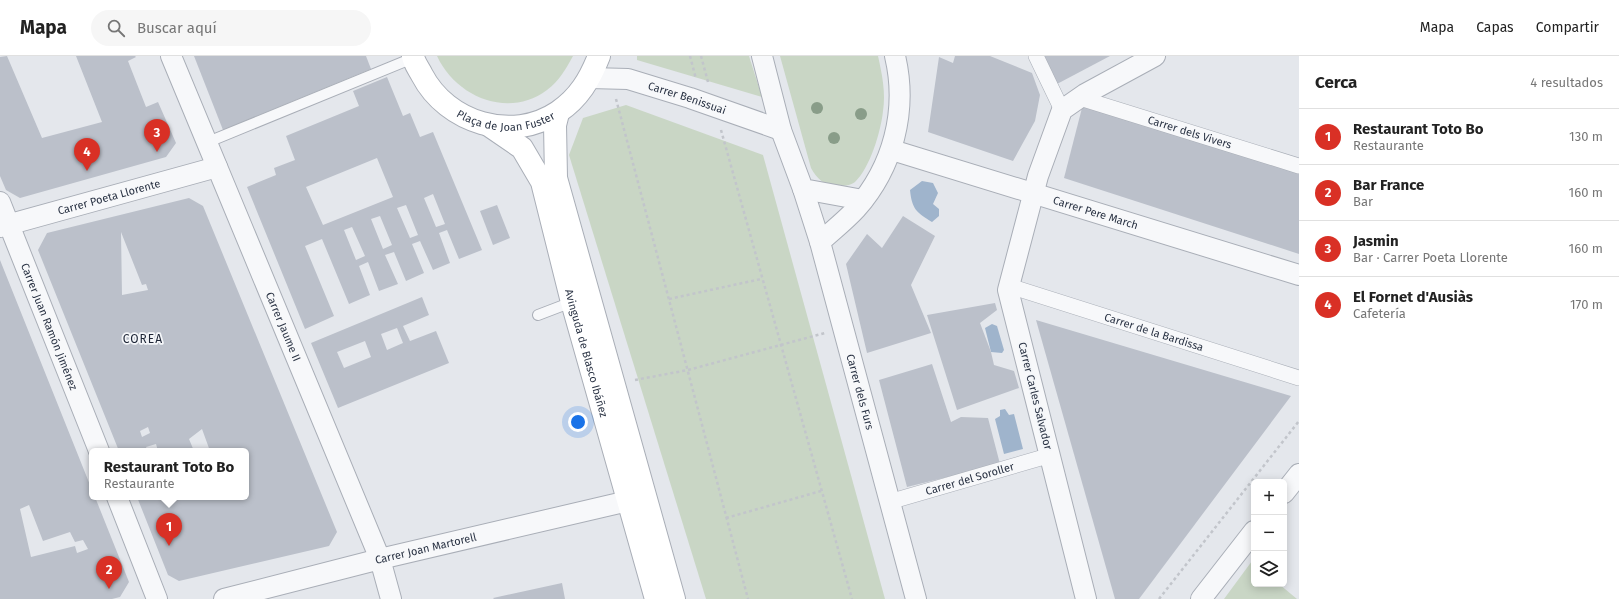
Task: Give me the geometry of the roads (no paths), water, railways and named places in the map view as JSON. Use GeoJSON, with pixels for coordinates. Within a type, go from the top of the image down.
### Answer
{"type":"FeatureCollection","features":[{"type":"Feature","properties":{"kind":"main road","name":"Plaça de Joan Fuster"},"geometry":{"type":"LineString","coordinates":[[413,57],[428,87],[445,105],[466,119],[490,126],[513,127],[536,122],[558,113],[576,97],[590,78],[599,56]]}},
{"type":"Feature","properties":{"kind":"main road","name":"Avinguda de Blasco Ibáñez"},"geometry":{"type":"LineString","coordinates":[[558,113],[555,126],[556,178],[613,386],[674,599]]}},
{"type":"Feature","properties":{"kind":"main road","name":"Avinguda de Blasco Ibáñez"},"geometry":{"type":"LineString","coordinates":[[490,126],[522,148],[542,182],[572,302],[656,599]]}},
{"type":"Feature","properties":{"kind":"street","name":"Carrer Jaume II"},"geometry":{"type":"LineString","coordinates":[[171,56],[380,559],[391,599]]}},
{"type":"Feature","properties":{"kind":"street"},"geometry":{"type":"LineString","coordinates":[[762,56],[781,130],[803,190],[863,200]]}},
{"type":"Feature","properties":{"kind":"street"},"geometry":{"type":"LineString","coordinates":[[820,242],[855,210],[863,200],[876,180],[892,150],[900,100],[896,56]]}},
{"type":"Feature","properties":{"kind":"street"},"geometry":{"type":"LineString","coordinates":[[1036,56],[1062,110],[1080,98],[1155,56]]}},
{"type":"Feature","properties":{"kind":"street","name":"Carrer Benissuai"},"geometry":{"type":"LineString","coordinates":[[590,78],[628,79],[690,98],[781,130]]}},
{"type":"Feature","properties":{"kind":"street","name":"Carrer dels Vivers"},"geometry":{"type":"LineString","coordinates":[[1080,98],[1299,166]]}},
{"type":"Feature","properties":{"kind":"street","name":"Carrer Carles Salvador"},"geometry":{"type":"LineString","coordinates":[[1062,110],[1033,193],[1008,290],[1086,599]]}},
{"type":"Feature","properties":{"kind":"street","name":"Carrer Pere March"},"geometry":{"type":"LineString","coordinates":[[892,150],[1299,275]]}},
{"type":"Feature","properties":{"kind":"street","name":"Carrer Poeta Llorente"},"geometry":{"type":"LineString","coordinates":[[5,226],[217,167]]}},
{"type":"Feature","properties":{"kind":"street","name":"Carrer dels Furs"},"geometry":{"type":"LineString","coordinates":[[803,190],[820,242],[916,599]]}},
{"type":"Feature","properties":{"kind":"street","name":"Carrer Juan Ramón Jiménez"},"geometry":{"type":"LineString","coordinates":[[0,202],[5,226],[98,448]]}},
{"type":"Feature","properties":{"kind":"street","name":"Carrer de la Bardissa"},"geometry":{"type":"LineString","coordinates":[[1009,286],[1299,378]]}},
{"type":"Feature","properties":{"kind":"street","name":"Carrer del Soroller"},"geometry":{"type":"LineString","coordinates":[[889,502],[1050,455]]}},
{"type":"Feature","properties":{"kind":"street"},"geometry":{"type":"LineString","coordinates":[[1287,489],[1299,474]]}},
{"type":"Feature","properties":{"kind":"street"},"geometry":{"type":"LineString","coordinates":[[118,500],[157,599]]}},
{"type":"Feature","properties":{"kind":"street","name":"Carrer Joan Martorell"},"geometry":{"type":"LineString","coordinates":[[224,599],[380,559],[628,501]]}},
{"type":"Feature","properties":{"kind":"street"},"geometry":{"type":"LineString","coordinates":[[1201,599],[1251,535]]}},
{"type":"Feature","properties":{"kind":"lane"},"geometry":{"type":"LineString","coordinates":[[208,142],[413,57]]}},
{"type":"Feature","properties":{"kind":"lane"},"geometry":{"type":"LineString","coordinates":[[538,315],[572,302]]}},
{"type":"Feature","properties":{"kind":"water"},"geometry":{"type":"Polygon","coordinates":[[[922,181],[933,183],[938,193],[933,204],[939,209],[939,216],[932,222],[916,209],[912,202],[910,190],[922,181]]]}},
{"type":"Feature","properties":{"kind":"water"},"geometry":{"type":"Polygon","coordinates":[[[992,324],[997,326],[1004,350],[1002,353],[991,352],[985,328],[992,324]]]}},
{"type":"Feature","properties":{"kind":"water"},"geometry":{"type":"Polygon","coordinates":[[[1005,409],[1009,415],[1014,414],[1023,449],[1004,454],[995,419],[1000,416],[1000,410],[1005,409]]]}},
{"type":"Feature","properties":{"kind":"place","name":"Jasmin"},"geometry":{"type":"Point","coordinates":[157,152]}},
{"type":"Feature","properties":{"kind":"place","name":"El Fornet d'Ausiàs"},"geometry":{"type":"Point","coordinates":[87,171]}},
{"type":"Feature","properties":{"kind":"place","name":"Restaurant Toto Bo"},"geometry":{"type":"Point","coordinates":[169,546]}},
{"type":"Feature","properties":{"kind":"place","name":"Bar France"},"geometry":{"type":"Point","coordinates":[109,589]}},
{"type":"Feature","properties":{"kind":"district","name":"COREA"},"geometry":{"type":"Point","coordinates":[143,339]}}]}
